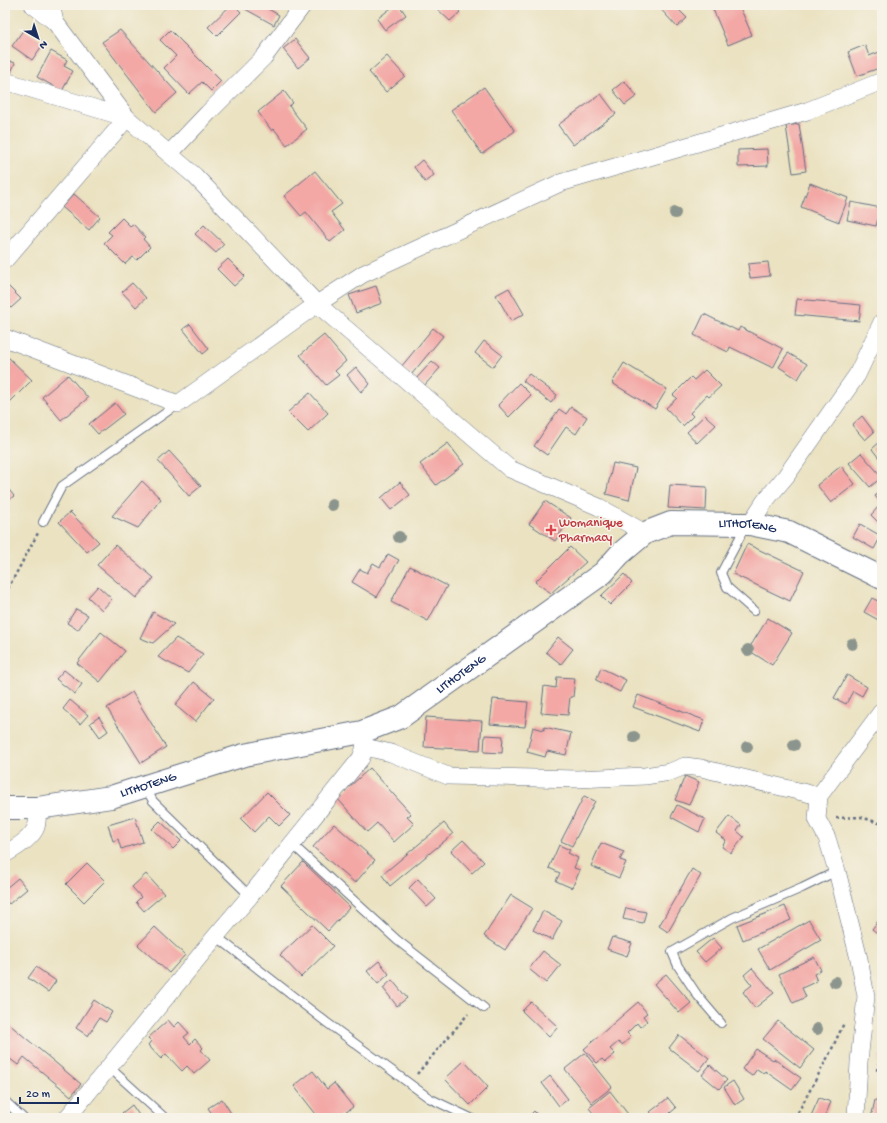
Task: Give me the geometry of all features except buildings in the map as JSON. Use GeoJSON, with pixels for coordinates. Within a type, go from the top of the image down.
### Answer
{"type":"FeatureCollection","features":[{"type":"Feature","properties":{"kind":"main road","name":"LITHOTENG"},"geometry":{"type":"LineString","coordinates":[[5,808],[38,808],[110,797],[244,755],[363,739],[401,717],[603,573],[620,554],[646,533],[671,523],[746,524],[789,532],[882,578]]}},
{"type":"Feature","properties":{"kind":"street"},"geometry":{"type":"LineString","coordinates":[[33,5],[55,22],[128,118],[195,176],[317,304],[510,469],[599,507],[646,533]]}},
{"type":"Feature","properties":{"kind":"street"},"geometry":{"type":"LineString","coordinates":[[51,5],[55,22]]}},
{"type":"Feature","properties":{"kind":"street"},"geometry":{"type":"LineString","coordinates":[[169,154],[264,57],[303,5]]}},
{"type":"Feature","properties":{"kind":"street"},"geometry":{"type":"LineString","coordinates":[[5,81],[128,118]]}},
{"type":"Feature","properties":{"kind":"street"},"geometry":{"type":"LineString","coordinates":[[5,338],[178,404],[317,304],[363,274],[560,183],[807,111],[882,81]]}},
{"type":"Feature","properties":{"kind":"street"},"geometry":{"type":"LineString","coordinates":[[5,260],[128,118]]}},
{"type":"Feature","properties":{"kind":"street"},"geometry":{"type":"LineString","coordinates":[[746,524],[786,476],[857,375],[882,322]]}},
{"type":"Feature","properties":{"kind":"street"},"geometry":{"type":"LineString","coordinates":[[856,1118],[859,1062],[866,996],[859,959],[837,871],[827,838],[817,818],[819,796],[882,711]]}},
{"type":"Feature","properties":{"kind":"street"},"geometry":{"type":"LineString","coordinates":[[67,1118],[250,896],[360,758],[363,739],[391,754],[448,776],[577,779],[645,776],[670,772],[685,766],[701,768],[819,796]]}},
{"type":"Feature","properties":{"kind":"street"},"geometry":{"type":"LineString","coordinates":[[5,854],[14,849],[31,835],[36,827],[38,808]]}},
{"type":"Feature","properties":{"kind":"lane"},"geometry":{"type":"LineString","coordinates":[[44,522],[62,486],[178,404]]}},
{"type":"Feature","properties":{"kind":"lane"},"geometry":{"type":"LineString","coordinates":[[746,524],[721,573],[727,587],[754,611]]}},
{"type":"Feature","properties":{"kind":"lane"},"geometry":{"type":"LineString","coordinates":[[144,786],[154,801],[250,896]]}},
{"type":"Feature","properties":{"kind":"lane"},"geometry":{"type":"LineString","coordinates":[[292,844],[397,940],[481,1005]]}},
{"type":"Feature","properties":{"kind":"lane"},"geometry":{"type":"LineString","coordinates":[[721,1022],[698,996],[678,966],[672,952],[732,918],[802,888],[837,871]]}},
{"type":"Feature","properties":{"kind":"lane"},"geometry":{"type":"LineString","coordinates":[[216,936],[326,1022],[409,1084],[429,1098],[471,1118]]}},
{"type":"Feature","properties":{"kind":"lane"},"geometry":{"type":"LineString","coordinates":[[109,1067],[165,1118]]}},
{"type":"Feature","properties":{"kind":"lane"},"geometry":{"type":"LineString","coordinates":[[5,1101],[23,1118]]}},
{"type":"Feature","properties":{"kind":"path"},"geometry":{"type":"LineString","coordinates":[[5,594],[44,522]]}},
{"type":"Feature","properties":{"kind":"path"},"geometry":{"type":"LineString","coordinates":[[817,818],[861,817],[882,824]]}},
{"type":"Feature","properties":{"kind":"path"},"geometry":{"type":"LineString","coordinates":[[409,1084],[481,1005]]}},
{"type":"Feature","properties":{"kind":"path"},"geometry":{"type":"LineString","coordinates":[[795,1118],[830,1053],[845,1020]]}},
{"type":"Feature","properties":{"kind":"place","name":"Womanique Pharmacy"},"geometry":{"type":"Point","coordinates":[551,530]}}]}
